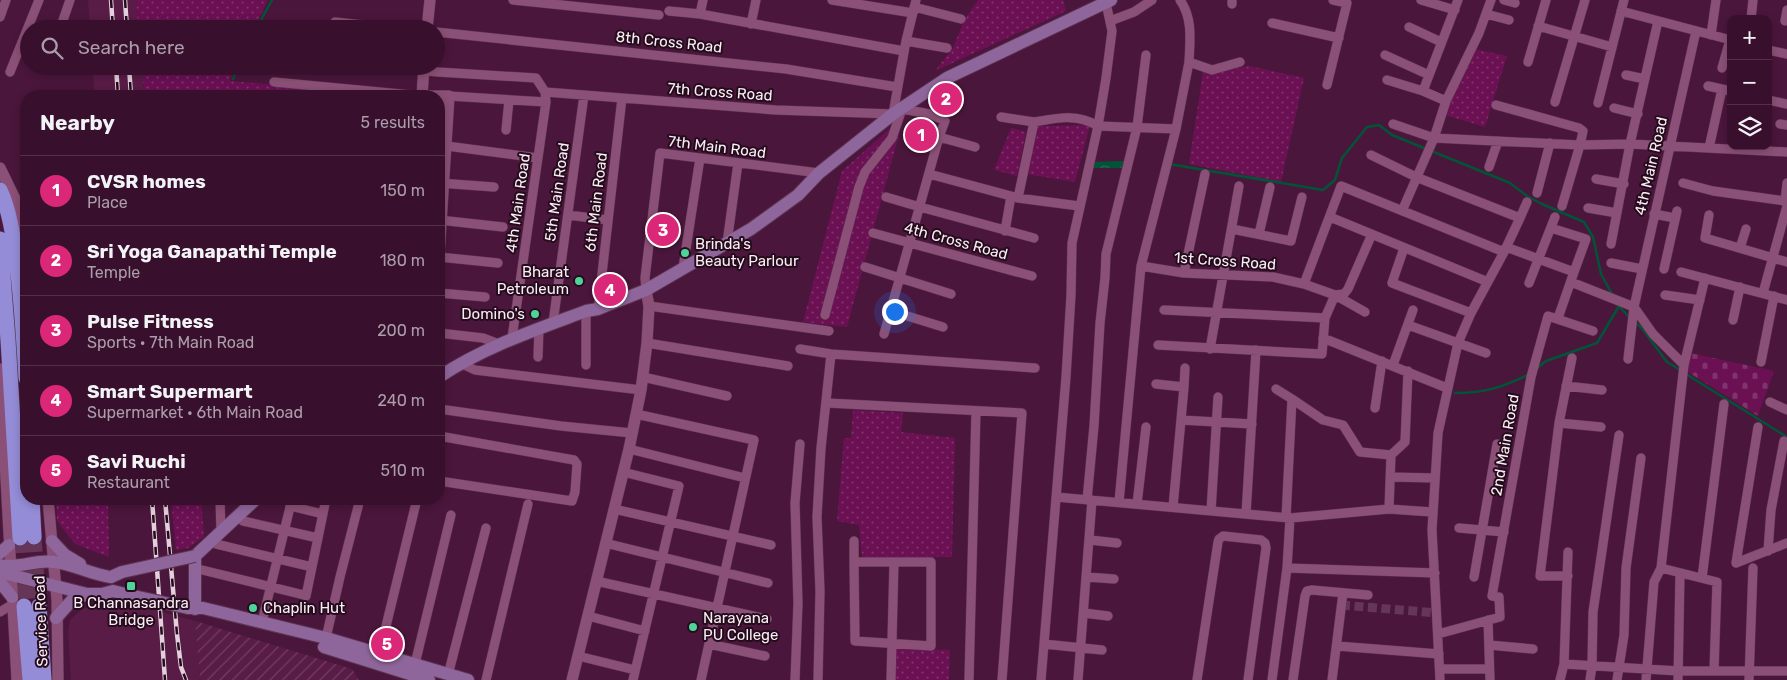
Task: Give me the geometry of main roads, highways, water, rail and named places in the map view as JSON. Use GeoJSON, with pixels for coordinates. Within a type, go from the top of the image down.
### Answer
{"type":"FeatureCollection","features":[{"type":"Feature","properties":{"kind":"highway"},"geometry":{"type":"LineString","coordinates":[[0,190],[6,202],[14,246],[20,299]]}},
{"type":"Feature","properties":{"kind":"highway"},"geometry":{"type":"LineString","coordinates":[[0,239],[16,543]]}},
{"type":"Feature","properties":{"kind":"highway"},"geometry":{"type":"LineString","coordinates":[[16,543],[30,505]]}},
{"type":"Feature","properties":{"kind":"highway"},"geometry":{"type":"LineString","coordinates":[[15,606],[30,680]]}},
{"type":"Feature","properties":{"kind":"highway"},"geometry":{"type":"LineString","coordinates":[[15,606],[44,680]]}},
{"type":"Feature","properties":{"kind":"main road"},"geometry":{"type":"LineString","coordinates":[[445,373],[460,363],[512,338],[646,290],[751,229],[798,195],[819,173],[898,111],[947,78],[1108,1]]}},
{"type":"Feature","properties":{"kind":"main road"},"geometry":{"type":"LineString","coordinates":[[193,606],[199,557],[204,546],[250,505]]}},
{"type":"Feature","properties":{"kind":"main road"},"geometry":{"type":"LineString","coordinates":[[4,572],[54,561],[107,577],[122,572],[199,557],[212,548],[260,505]]}},
{"type":"Feature","properties":{"kind":"main road"},"geometry":{"type":"LineString","coordinates":[[52,541],[65,555],[107,577]]}},
{"type":"Feature","properties":{"kind":"main road"},"geometry":{"type":"LineString","coordinates":[[4,572],[87,594],[102,594],[113,591],[204,608],[326,638],[429,680]]}},
{"type":"Feature","properties":{"kind":"main road"},"geometry":{"type":"LineString","coordinates":[[4,572],[15,606]]}},
{"type":"Feature","properties":{"kind":"main road"},"geometry":{"type":"LineString","coordinates":[[56,618],[73,599],[87,594]]}},
{"type":"Feature","properties":{"kind":"main road"},"geometry":{"type":"LineString","coordinates":[[193,606],[201,614],[328,648],[415,664],[442,676],[468,680]]}},
{"type":"Feature","properties":{"kind":"water"},"geometry":{"type":"Polygon","coordinates":[[[1125,161],[1121,168],[1090,168],[1092,162],[1125,161]]]}},
{"type":"Feature","properties":{"kind":"waterway"},"geometry":{"type":"LineString","coordinates":[[261,20],[272,0]]}},
{"type":"Feature","properties":{"kind":"waterway"},"geometry":{"type":"LineString","coordinates":[[233,79],[235,75]]}},
{"type":"Feature","properties":{"kind":"waterway"},"geometry":{"type":"LineString","coordinates":[[1169,164],[1323,190],[1335,180],[1342,158],[1367,127],[1379,125],[1392,135],[1510,183],[1527,196],[1542,204],[1584,222],[1593,237],[1601,274],[1612,294]]}},
{"type":"Feature","properties":{"kind":"waterway"},"geometry":{"type":"LineString","coordinates":[[1617,304],[1630,318]]}},
{"type":"Feature","properties":{"kind":"waterway"},"geometry":{"type":"LineString","coordinates":[[1536,369],[1546,361],[1597,343],[1619,306]]}},
{"type":"Feature","properties":{"kind":"waterway"},"geometry":{"type":"LineString","coordinates":[[1634,322],[1641,327],[1667,362],[1682,371]]}},
{"type":"Feature","properties":{"kind":"waterway"},"geometry":{"type":"LineString","coordinates":[[1455,393],[1476,392],[1494,388],[1530,374]]}},
{"type":"Feature","properties":{"kind":"waterway"},"geometry":{"type":"LineString","coordinates":[[1686,374],[1787,437]]}},
{"type":"Feature","properties":{"kind":"tunnel"},"geometry":{"type":"LineString","coordinates":[[34,537],[39,606]]}},
{"type":"Feature","properties":{"kind":"tunnel"},"geometry":{"type":"LineString","coordinates":[[20,538],[24,606]]}},
{"type":"Feature","properties":{"kind":"tunnel"},"geometry":{"type":"LineString","coordinates":[[1341,605],[1437,613]]}},
{"type":"Feature","properties":{"kind":"railway"},"geometry":{"type":"LineString","coordinates":[[111,0],[112,20]]}},
{"type":"Feature","properties":{"kind":"railway"},"geometry":{"type":"LineString","coordinates":[[125,0],[126,20]]}},
{"type":"Feature","properties":{"kind":"railway"},"geometry":{"type":"LineString","coordinates":[[117,75],[118,90]]}},
{"type":"Feature","properties":{"kind":"railway"},"geometry":{"type":"LineString","coordinates":[[130,75],[131,90]]}},
{"type":"Feature","properties":{"kind":"railway"},"geometry":{"type":"LineString","coordinates":[[152,505],[165,680]]}},
{"type":"Feature","properties":{"kind":"railway"},"geometry":{"type":"LineString","coordinates":[[166,505],[177,634],[181,667],[186,680]]}},
{"type":"Feature","properties":{"kind":"place","name":"Sri Yoga Ganapathi Temple"},"geometry":{"type":"Point","coordinates":[946,99]}},
{"type":"Feature","properties":{"kind":"place","name":"CVSR homes"},"geometry":{"type":"Point","coordinates":[921,135]}},
{"type":"Feature","properties":{"kind":"place","name":"Pulse Fitness"},"geometry":{"type":"Point","coordinates":[663,230]}},
{"type":"Feature","properties":{"kind":"place","name":"Brinda's Beauty Parlour"},"geometry":{"type":"Point","coordinates":[685,253]}},
{"type":"Feature","properties":{"kind":"place","name":"Bharat Petroleum"},"geometry":{"type":"Point","coordinates":[579,281]}},
{"type":"Feature","properties":{"kind":"place","name":"Smart Supermart"},"geometry":{"type":"Point","coordinates":[610,290]}},
{"type":"Feature","properties":{"kind":"place","name":"Domino's"},"geometry":{"type":"Point","coordinates":[535,314]}},
{"type":"Feature","properties":{"kind":"place","name":"B Channasandra Bridge"},"geometry":{"type":"Point","coordinates":[131,586]}},
{"type":"Feature","properties":{"kind":"place","name":"Chaplin Hut"},"geometry":{"type":"Point","coordinates":[253,608]}},
{"type":"Feature","properties":{"kind":"place","name":"Narayana PU College"},"geometry":{"type":"Point","coordinates":[693,627]}},
{"type":"Feature","properties":{"kind":"place","name":"Savi Ruchi"},"geometry":{"type":"Point","coordinates":[387,644]}}]}
